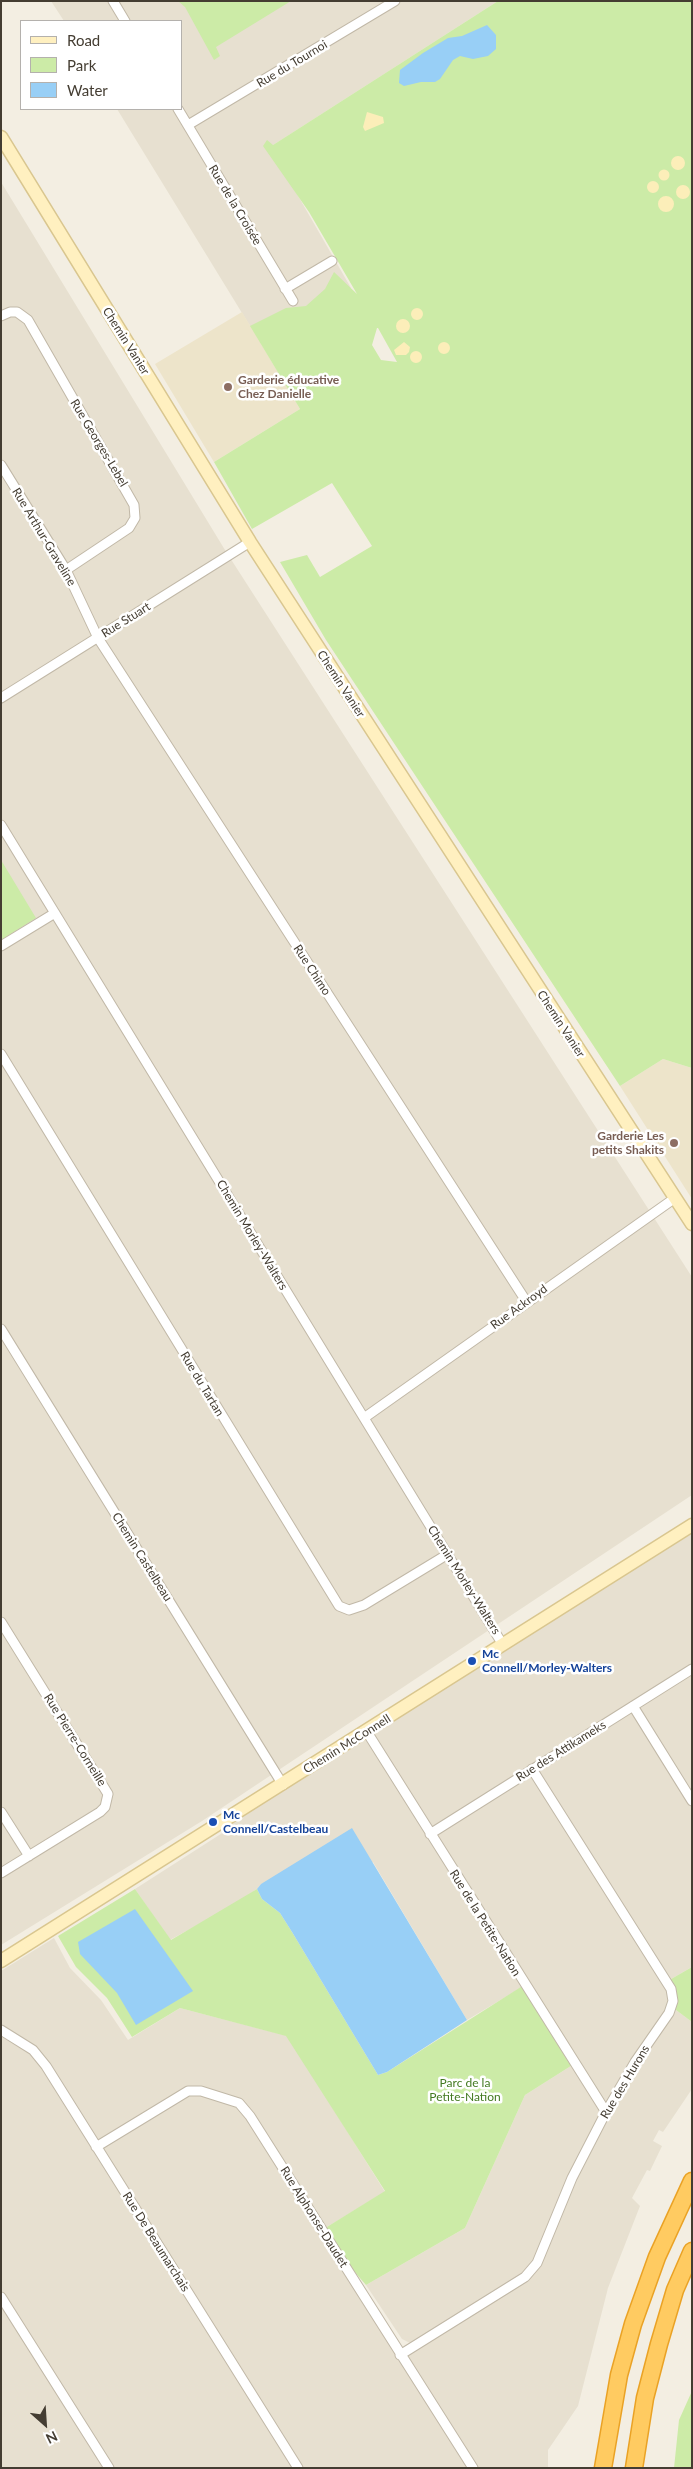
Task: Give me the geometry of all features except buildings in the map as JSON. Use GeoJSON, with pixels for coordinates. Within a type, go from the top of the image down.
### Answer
{"type":"FeatureCollection","features":[{"type":"Feature","properties":{"kind":"highway"},"geometry":{"type":"LineString","coordinates":[[603,2468],[619,2374],[633,2324],[654,2264],[692,2181]]}},
{"type":"Feature","properties":{"kind":"highway"},"geometry":{"type":"LineString","coordinates":[[634,2468],[645,2398],[658,2344],[675,2290],[692,2250]]}},
{"type":"Feature","properties":{"kind":"main road","name":"Chemin Vanier"},"geometry":{"type":"LineString","coordinates":[[1,137],[250,542],[692,1224]]}},
{"type":"Feature","properties":{"kind":"main road","name":"Chemin McConnell"},"geometry":{"type":"LineString","coordinates":[[1,1961],[367,1732],[692,1525]]}},
{"type":"Feature","properties":{"kind":"street"},"geometry":{"type":"LineString","coordinates":[[113,1],[124,20]]}},
{"type":"Feature","properties":{"kind":"street","name":"Rue du Tournoi"},"geometry":{"type":"LineString","coordinates":[[188,125],[395,1]]}},
{"type":"Feature","properties":{"kind":"street","name":"Rue de la Croisée"},"geometry":{"type":"LineString","coordinates":[[179,110],[293,301]]}},
{"type":"Feature","properties":{"kind":"street"},"geometry":{"type":"LineString","coordinates":[[286,289],[332,261]]}},
{"type":"Feature","properties":{"kind":"street","name":"Rue Georges-Lebel"},"geometry":{"type":"LineString","coordinates":[[1,316],[17,312],[28,320],[134,504],[135,518],[129,528],[66,570]]}},
{"type":"Feature","properties":{"kind":"street","name":"Rue Arthur-Graveline"},"geometry":{"type":"LineString","coordinates":[[1,465],[66,570],[98,638]]}},
{"type":"Feature","properties":{"kind":"street","name":"Rue Stuart"},"geometry":{"type":"LineString","coordinates":[[1,698],[250,542]]}},
{"type":"Feature","properties":{"kind":"street","name":"Rue Chimo"},"geometry":{"type":"LineString","coordinates":[[98,638],[526,1301]]}},
{"type":"Feature","properties":{"kind":"street","name":"Chemin Morley-Walters"},"geometry":{"type":"LineString","coordinates":[[1,825],[504,1645]]}},
{"type":"Feature","properties":{"kind":"street"},"geometry":{"type":"LineString","coordinates":[[1,946],[55,913]]}},
{"type":"Feature","properties":{"kind":"street","name":"Rue du Tartan"},"geometry":{"type":"LineString","coordinates":[[1,1054],[339,1606],[349,1610],[364,1605],[448,1554]]}},
{"type":"Feature","properties":{"kind":"street","name":"Rue Ackroyd"},"geometry":{"type":"LineString","coordinates":[[364,1418],[526,1301],[675,1198]]}},
{"type":"Feature","properties":{"kind":"street","name":"Chemin Castelbeau"},"geometry":{"type":"LineString","coordinates":[[1,1329],[283,1785]]}},
{"type":"Feature","properties":{"kind":"street","name":"Rue Pierre-Corneille"},"geometry":{"type":"LineString","coordinates":[[1,1622],[108,1794],[105,1807],[100,1812],[1,1873]]}},
{"type":"Feature","properties":{"kind":"street","name":"Rue des Attikameks"},"geometry":{"type":"LineString","coordinates":[[430,1834],[692,1669]]}},
{"type":"Feature","properties":{"kind":"street"},"geometry":{"type":"LineString","coordinates":[[633,1706],[692,1801]]}},
{"type":"Feature","properties":{"kind":"street","name":"Rue de la Petite-Nation"},"geometry":{"type":"LineString","coordinates":[[367,1732],[606,2112]]}},
{"type":"Feature","properties":{"kind":"street","name":"Rue des Hurons"},"geometry":{"type":"LineString","coordinates":[[400,2355],[531,2272],[537,2264],[572,2178],[606,2112],[635,2062],[669,2013],[673,1996],[532,1769]]}},
{"type":"Feature","properties":{"kind":"street"},"geometry":{"type":"LineString","coordinates":[[1,1812],[29,1856]]}},
{"type":"Feature","properties":{"kind":"street","name":"Rue De Beaumarchais"},"geometry":{"type":"LineString","coordinates":[[1,2030],[39,2056],[298,2468]]}},
{"type":"Feature","properties":{"kind":"street","name":"Rue Alphonse-Daudet"},"geometry":{"type":"LineString","coordinates":[[96,2147],[188,2091],[202,2091],[239,2103],[250,2116],[473,2468]]}},
{"type":"Feature","properties":{"kind":"street"},"geometry":{"type":"LineString","coordinates":[[1,2297],[109,2468]]}},
{"type":"Feature","properties":{"kind":"shaded area"},"geometry":{"type":"Polygon","coordinates":[[[51,1],[498,1],[270,147],[351,288],[261,344],[118,110],[182,110],[182,20],[63,20],[51,1]]]}},
{"type":"Feature","properties":{"kind":"shaded area"},"geometry":{"type":"Polygon","coordinates":[[[1,182],[225,550],[692,1277],[692,1495],[202,1821],[1,1945],[1,182]]]}},
{"type":"Feature","properties":{"kind":"shaded area","name":"Garderie éducative Chez Danielle"},"geometry":{"type":"Polygon","coordinates":[[[242,312],[300,409],[214,462],[155,364],[242,312]]]}},
{"type":"Feature","properties":{"kind":"shaded area","name":"Garderie Les petits Shakits"},"geometry":{"type":"Polygon","coordinates":[[[663,1059],[692,1068],[692,1199],[620,1086],[663,1059]]]}},
{"type":"Feature","properties":{"kind":"shaded area"},"geometry":{"type":"Polygon","coordinates":[[[692,1526],[692,1967],[666,1982],[672,2007],[692,2022],[692,2089],[663,2132],[659,2130],[653,2141],[662,2146],[650,2171],[647,2170],[632,2198],[640,2206],[608,2288],[578,2406],[548,2450],[548,2468],[1,2468],[1,1971],[54,1938],[70,1968],[101,2000],[128,2040],[180,2008],[288,2036],[385,2192],[322,2230],[400,2355],[489,2298],[410,2343],[402,2339],[366,2285],[465,2228],[525,2095],[574,2064],[524,1986],[467,2020],[373,1862],[261,1884],[257,1889],[230,1907],[170,1940],[135,1889],[227,1830],[222,1823],[692,1526]]]}},
{"type":"Feature","properties":{"kind":"green space"},"geometry":{"type":"Polygon","coordinates":[[[178,1],[291,1],[216,47],[220,56],[214,60],[185,7],[178,1]]]}},
{"type":"Feature","properties":{"kind":"green space"},"geometry":{"type":"Polygon","coordinates":[[[498,1],[692,1],[692,1068],[663,1059],[620,1086],[326,640],[280,562],[307,555],[320,577],[372,546],[332,483],[252,529],[214,462],[300,409],[250,326],[286,308],[306,306],[325,289],[334,272],[357,294],[309,212],[263,146],[267,140],[273,145],[498,1]],[[378,328],[372,345],[381,360],[397,362],[378,328]]]}},
{"type":"Feature","properties":{"kind":"green space"},"geometry":{"type":"Polygon","coordinates":[[[1,860],[36,918],[1,940],[1,860]]]}},
{"type":"Feature","properties":{"kind":"green space","name":"Parc de la Petite-Nation"},"geometry":{"type":"Polygon","coordinates":[[[135,1889],[171,1940],[257,1889],[262,1899],[280,1913],[378,2075],[387,2072],[524,1985],[574,2064],[525,2095],[465,2228],[366,2285],[332,2246],[322,2230],[385,2191],[286,2036],[180,2008],[132,2037],[107,1998],[76,1967],[58,1936],[135,1889]]]}},
{"type":"Feature","properties":{"kind":"green space"},"geometry":{"type":"Polygon","coordinates":[[[692,1967],[692,2022],[672,2007],[666,1982],[692,1967]]]}},
{"type":"Feature","properties":{"kind":"green space"},"geometry":{"type":"Polygon","coordinates":[[[692,2391],[692,2468],[674,2468],[679,2420],[692,2391]]]}},
{"type":"Feature","properties":{"kind":"sand"},"geometry":{"type":"Polygon","coordinates":[[[367,112],[383,117],[384,123],[365,131],[363,127],[367,112]]]}},
{"type":"Feature","properties":{"kind":"sand"},"geometry":{"type":"Polygon","coordinates":[[[678,156],[683,158],[685,163],[683,168],[678,170],[673,168],[671,163],[673,158],[678,156]]]}},
{"type":"Feature","properties":{"kind":"sand"},"geometry":{"type":"Polygon","coordinates":[[[664,169],[670,175],[664,181],[658,175],[664,169]]]}},
{"type":"Feature","properties":{"kind":"sand"},"geometry":{"type":"Polygon","coordinates":[[[651,181],[655,181],[659,187],[655,193],[651,193],[647,189],[647,185],[651,181]]]}},
{"type":"Feature","properties":{"kind":"sand"},"geometry":{"type":"Polygon","coordinates":[[[680,185],[686,185],[690,192],[686,199],[680,199],[676,195],[676,189],[680,185]]]}},
{"type":"Feature","properties":{"kind":"sand"},"geometry":{"type":"Polygon","coordinates":[[[666,196],[672,198],[674,204],[672,210],[666,212],[660,210],[658,204],[660,198],[666,196]]]}},
{"type":"Feature","properties":{"kind":"sand"},"geometry":{"type":"Polygon","coordinates":[[[419,308],[422,309],[422,319],[415,320],[412,319],[411,312],[412,309],[419,308]]]}},
{"type":"Feature","properties":{"kind":"sand"},"geometry":{"type":"Polygon","coordinates":[[[403,319],[408,321],[410,326],[408,331],[403,333],[398,331],[396,326],[398,321],[403,319]]]}},
{"type":"Feature","properties":{"kind":"sand"},"geometry":{"type":"Polygon","coordinates":[[[404,342],[410,347],[409,352],[406,355],[396,355],[394,350],[404,342]]]}},
{"type":"Feature","properties":{"kind":"sand"},"geometry":{"type":"Polygon","coordinates":[[[446,342],[449,343],[449,353],[442,354],[439,353],[438,346],[439,343],[446,342]]]}},
{"type":"Feature","properties":{"kind":"sand"},"geometry":{"type":"Polygon","coordinates":[[[416,351],[422,357],[416,363],[410,357],[416,351]]]}},
{"type":"Feature","properties":{"kind":"water"},"geometry":{"type":"Polygon","coordinates":[[[487,25],[496,35],[496,49],[488,56],[473,59],[460,56],[453,60],[440,79],[435,82],[421,82],[404,86],[399,83],[400,70],[423,53],[448,38],[462,36],[487,25]]]}},
{"type":"Feature","properties":{"kind":"water"},"geometry":{"type":"Polygon","coordinates":[[[352,1828],[467,2020],[387,2072],[378,2075],[280,1913],[262,1899],[257,1889],[261,1884],[352,1828]]]}},
{"type":"Feature","properties":{"kind":"water"},"geometry":{"type":"Polygon","coordinates":[[[135,1909],[193,1991],[136,2025],[117,1993],[80,1954],[78,1942],[135,1909]]]}},
{"type":"Feature","properties":{"kind":"place","name":"Garderie éducative Chez Danielle"},"geometry":{"type":"Point","coordinates":[228,387]}},
{"type":"Feature","properties":{"kind":"place","name":"Garderie Les petits Shakits"},"geometry":{"type":"Point","coordinates":[674,1143]}},
{"type":"Feature","properties":{"kind":"place","name":"Mc Connell/Morley-Walters"},"geometry":{"type":"Point","coordinates":[472,1661]}},
{"type":"Feature","properties":{"kind":"place","name":"Mc Connell/Castelbeau"},"geometry":{"type":"Point","coordinates":[213,1822]}}]}
